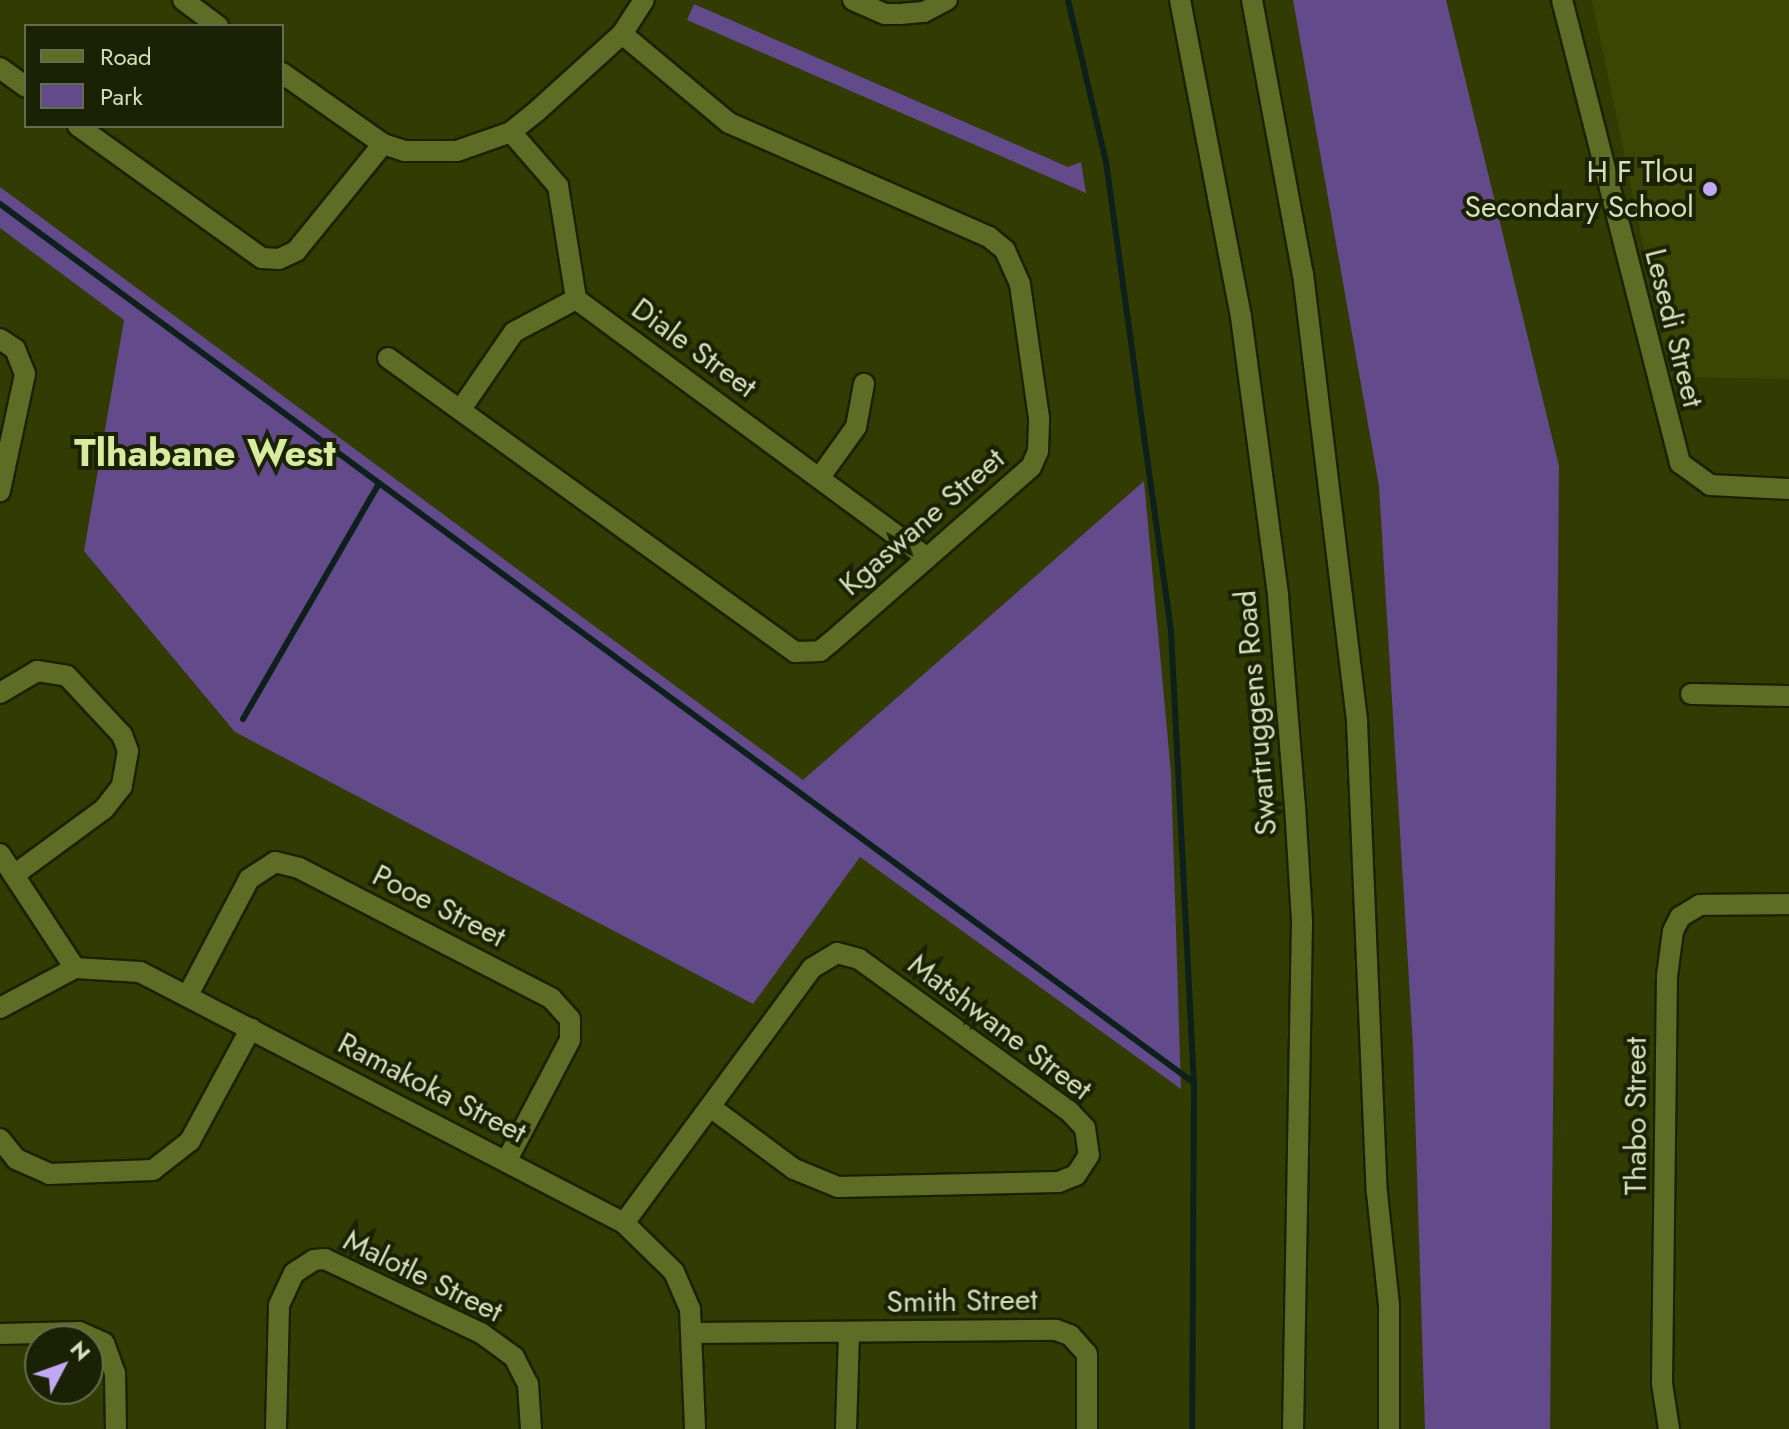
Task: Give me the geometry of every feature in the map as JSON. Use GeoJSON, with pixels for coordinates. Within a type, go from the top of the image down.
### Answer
{"type":"FeatureCollection","features":[{"type":"Feature","properties":{"kind":"street"},"geometry":{"type":"LineString","coordinates":[[183,0],[215,24]]}},
{"type":"Feature","properties":{"kind":"street"},"geometry":{"type":"LineString","coordinates":[[284,74],[383,144],[404,151],[457,151],[511,132],[576,80],[622,34],[644,0]]}},
{"type":"Feature","properties":{"kind":"street"},"geometry":{"type":"LineString","coordinates":[[853,0],[885,14],[900,14],[924,12],[947,0]]}},
{"type":"Feature","properties":{"kind":"street","name":"Swartruggens Road"},"geometry":{"type":"LineString","coordinates":[[1180,0],[1241,317],[1278,596],[1295,806],[1302,921],[1293,1429]]}},
{"type":"Feature","properties":{"kind":"street"},"geometry":{"type":"LineString","coordinates":[[1252,0],[1303,274],[1357,722],[1377,1193],[1389,1305],[1389,1429]]}},
{"type":"Feature","properties":{"kind":"street","name":"Lesedi Street"},"geometry":{"type":"LineString","coordinates":[[1562,0],[1680,463],[1710,485],[1789,489]]}},
{"type":"Feature","properties":{"kind":"street","name":"Kgaswane Street"},"geometry":{"type":"LineString","coordinates":[[388,358],[795,652],[820,651],[1017,480],[1038,451],[1039,418],[1015,265],[989,237],[729,123],[622,34]]}},
{"type":"Feature","properties":{"kind":"street"},"geometry":{"type":"LineString","coordinates":[[0,68],[24,86]]}},
{"type":"Feature","properties":{"kind":"street"},"geometry":{"type":"LineString","coordinates":[[81,128],[262,258],[279,259],[296,251],[383,144]]}},
{"type":"Feature","properties":{"kind":"street"},"geometry":{"type":"LineString","coordinates":[[461,409],[514,332],[576,299],[558,186],[511,132]]}},
{"type":"Feature","properties":{"kind":"street","name":"Diale Street"},"geometry":{"type":"LineString","coordinates":[[576,299],[926,557]]}},
{"type":"Feature","properties":{"kind":"street"},"geometry":{"type":"LineString","coordinates":[[0,339],[15,349],[25,374],[0,491]]}},
{"type":"Feature","properties":{"kind":"street"},"geometry":{"type":"LineString","coordinates":[[820,477],[856,427],[864,384]]}},
{"type":"Feature","properties":{"kind":"street"},"geometry":{"type":"LineString","coordinates":[[0,693],[37,671],[67,676],[122,735],[128,751],[122,786],[104,809],[14,875]]}},
{"type":"Feature","properties":{"kind":"street"},"geometry":{"type":"LineString","coordinates":[[1691,694],[1789,696]]}},
{"type":"Feature","properties":{"kind":"street"},"geometry":{"type":"LineString","coordinates":[[0,854],[75,968],[0,1008]]}},
{"type":"Feature","properties":{"kind":"street","name":"Pooe Street"},"geometry":{"type":"LineString","coordinates":[[189,993],[249,879],[275,862],[299,868],[551,998],[570,1019],[570,1040],[507,1160]]}},
{"type":"Feature","properties":{"kind":"street","name":"Thabo Street"},"geometry":{"type":"LineString","coordinates":[[1669,1429],[1662,1383],[1667,976],[1673,931],[1680,917],[1700,905],[1789,904]]}},
{"type":"Feature","properties":{"kind":"street","name":"Matshwane Street"},"geometry":{"type":"LineString","coordinates":[[624,1223],[712,1108],[812,968],[828,955],[848,954],[1070,1112],[1085,1128],[1089,1155],[1076,1175],[1059,1182],[838,1187],[794,1169],[712,1108]]}},
{"type":"Feature","properties":{"kind":"street","name":"Ramakoka Street"},"geometry":{"type":"LineString","coordinates":[[75,968],[140,972],[189,993],[624,1223],[674,1272],[693,1333],[695,1429]]}},
{"type":"Feature","properties":{"kind":"street"},"geometry":{"type":"LineString","coordinates":[[0,1139],[16,1159],[49,1174],[153,1170],[190,1141],[251,1028]]}},
{"type":"Feature","properties":{"kind":"street","name":"Malotle Street"},"geometry":{"type":"LineString","coordinates":[[276,1429],[279,1305],[294,1273],[314,1260],[325,1259],[481,1333],[514,1357],[528,1384],[531,1429]]}},
{"type":"Feature","properties":{"kind":"street","name":"Smith Street"},"geometry":{"type":"LineString","coordinates":[[693,1333],[1042,1329],[1070,1335],[1087,1354],[1087,1429]]}},
{"type":"Feature","properties":{"kind":"street"},"geometry":{"type":"LineString","coordinates":[[0,1334],[79,1332],[104,1343],[115,1373],[116,1429]]}},
{"type":"Feature","properties":{"kind":"street","name":"Smith Street"},"geometry":{"type":"LineString","coordinates":[[846,1429],[849,1332]]}},
{"type":"Feature","properties":{"kind":"shaded area","name":"H F Tlou Secondary School"},"geometry":{"type":"Polygon","coordinates":[[[1592,0],[1789,0],[1789,379],[1671,377],[1592,0]]]}},
{"type":"Feature","properties":{"kind":"green space"},"geometry":{"type":"Polygon","coordinates":[[[1293,0],[1446,0],[1559,466],[1550,1429],[1425,1429],[1413,1046],[1379,486],[1293,0]]]}},
{"type":"Feature","properties":{"kind":"green space"},"geometry":{"type":"Polygon","coordinates":[[[694,4],[1068,167],[1081,162],[1086,193],[687,20],[694,4]]]}},
{"type":"Feature","properties":{"kind":"green space"},"geometry":{"type":"Polygon","coordinates":[[[0,187],[803,780],[1144,481],[1171,773],[1181,1089],[860,857],[753,1004],[235,732],[84,551],[124,320],[0,228],[0,187]]]}},
{"type":"Feature","properties":{"kind":"waterway"},"geometry":{"type":"LineString","coordinates":[[1068,0],[1106,162],[1171,631],[1194,1083],[1192,1429]]}},
{"type":"Feature","properties":{"kind":"waterway"},"geometry":{"type":"LineString","coordinates":[[0,204],[1194,1083]]}},
{"type":"Feature","properties":{"kind":"waterway"},"geometry":{"type":"LineString","coordinates":[[243,719],[379,483]]}},
{"type":"Feature","properties":{"kind":"place","name":"H F Tlou Secondary School"},"geometry":{"type":"Point","coordinates":[1710,189]}},
{"type":"Feature","properties":{"kind":"district","name":"Tlhabane West"},"geometry":{"type":"Point","coordinates":[205,453]}}]}
